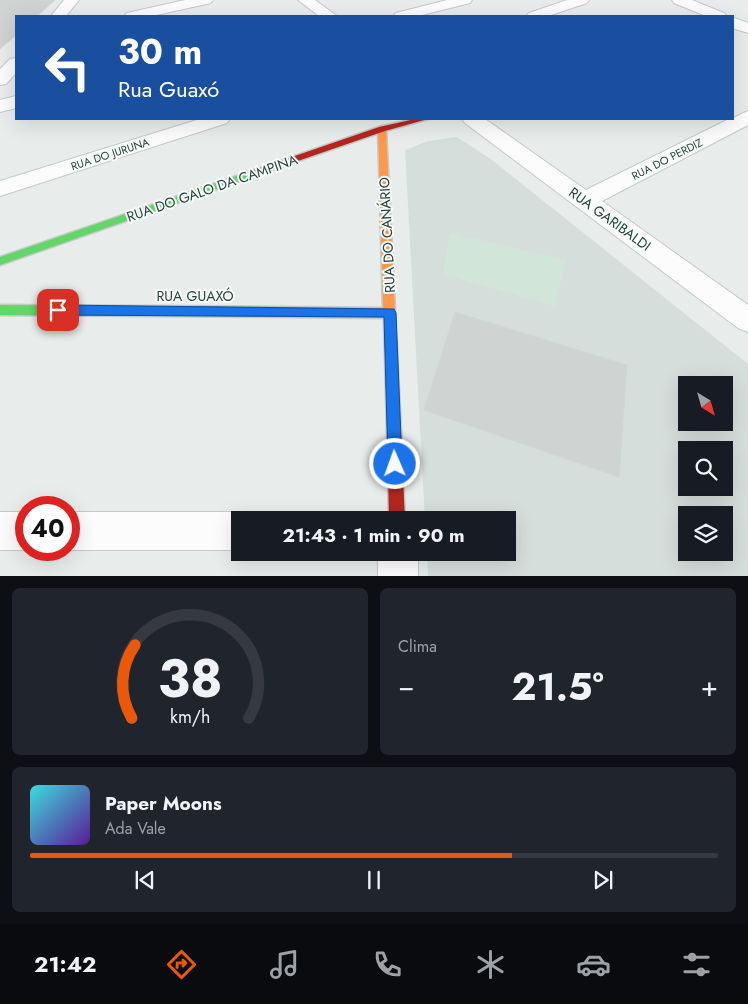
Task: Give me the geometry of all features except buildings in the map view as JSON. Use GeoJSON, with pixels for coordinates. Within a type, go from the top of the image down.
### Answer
{"type":"FeatureCollection","features":[{"type":"Feature","properties":{"kind":"street"},"geometry":{"type":"LineString","coordinates":[[59,15],[72,0]]}},
{"type":"Feature","properties":{"kind":"street"},"geometry":{"type":"LineString","coordinates":[[137,15],[206,0]]}},
{"type":"Feature","properties":{"kind":"street"},"geometry":{"type":"LineString","coordinates":[[405,15],[465,0]]}},
{"type":"Feature","properties":{"kind":"street"},"geometry":{"type":"LineString","coordinates":[[537,15],[582,0]]}},
{"type":"Feature","properties":{"kind":"street"},"geometry":{"type":"LineString","coordinates":[[680,0],[717,15]]}},
{"type":"Feature","properties":{"kind":"street"},"geometry":{"type":"LineString","coordinates":[[313,1],[327,15]]}},
{"type":"Feature","properties":{"kind":"street"},"geometry":{"type":"LineString","coordinates":[[734,23],[748,28]]}},
{"type":"Feature","properties":{"kind":"street"},"geometry":{"type":"LineString","coordinates":[[0,80],[15,64]]}},
{"type":"Feature","properties":{"kind":"street"},"geometry":{"type":"LineString","coordinates":[[0,106],[15,102]]}},
{"type":"Feature","properties":{"kind":"street","name":"RUA DO PERDIZ"},"geometry":{"type":"LineString","coordinates":[[586,200],[748,117]]}},
{"type":"Feature","properties":{"kind":"street","name":"RUA DO JURUNA"},"geometry":{"type":"LineString","coordinates":[[0,189],[217,120]]}},
{"type":"Feature","properties":{"kind":"street","name":"RUA DO GALO DA CAMPINA"},"geometry":{"type":"LineString","coordinates":[[0,261],[410,120]]}},
{"type":"Feature","properties":{"kind":"street","name":"RUA GARIBALDI"},"geometry":{"type":"LineString","coordinates":[[472,120],[745,314]]}},
{"type":"Feature","properties":{"kind":"street","name":"RUA DO CANÁRIO"},"geometry":{"type":"LineString","coordinates":[[382,130],[397,511]]}},
{"type":"Feature","properties":{"kind":"street","name":"RUA GUAXÓ"},"geometry":{"type":"LineString","coordinates":[[0,310],[390,313]]}},
{"type":"Feature","properties":{"kind":"street"},"geometry":{"type":"LineString","coordinates":[[0,531],[15,531]]}},
{"type":"Feature","properties":{"kind":"street"},"geometry":{"type":"LineString","coordinates":[[80,531],[231,531]]}},
{"type":"Feature","properties":{"kind":"street"},"geometry":{"type":"LineString","coordinates":[[398,561],[398,576]]}},
{"type":"Feature","properties":{"kind":"shaded area"},"geometry":{"type":"Polygon","coordinates":[[[457,137],[492,160],[748,364],[748,576],[428,576],[427,561],[516,561],[516,511],[425,511],[405,150],[428,141],[457,137]]]}},
{"type":"Feature","properties":{"kind":"green space"},"geometry":{"type":"Polygon","coordinates":[[[450,233],[566,260],[555,306],[443,274],[450,233]]]}},
{"type":"Feature","properties":{"kind":"traffic: fast"},"geometry":{"type":"LineString","coordinates":[[0,261],[257,172]]}},
{"type":"Feature","properties":{"kind":"traffic: fast"},"geometry":{"type":"LineString","coordinates":[[0,310],[283,312]]}},
{"type":"Feature","properties":{"kind":"traffic: slow"},"geometry":{"type":"LineString","coordinates":[[382,129],[394,432]]}},
{"type":"Feature","properties":{"kind":"traffic: slow"},"geometry":{"type":"LineString","coordinates":[[283,312],[390,313]]}},
{"type":"Feature","properties":{"kind":"traffic: jam"},"geometry":{"type":"LineString","coordinates":[[257,172],[382,129],[420,120]]}},
{"type":"Feature","properties":{"kind":"traffic: jam"},"geometry":{"type":"LineString","coordinates":[[394,432],[397,511]]}},
{"type":"Feature","properties":{"kind":"route"},"geometry":{"type":"LineString","coordinates":[[58,310],[390,313],[395,464]]}}]}
